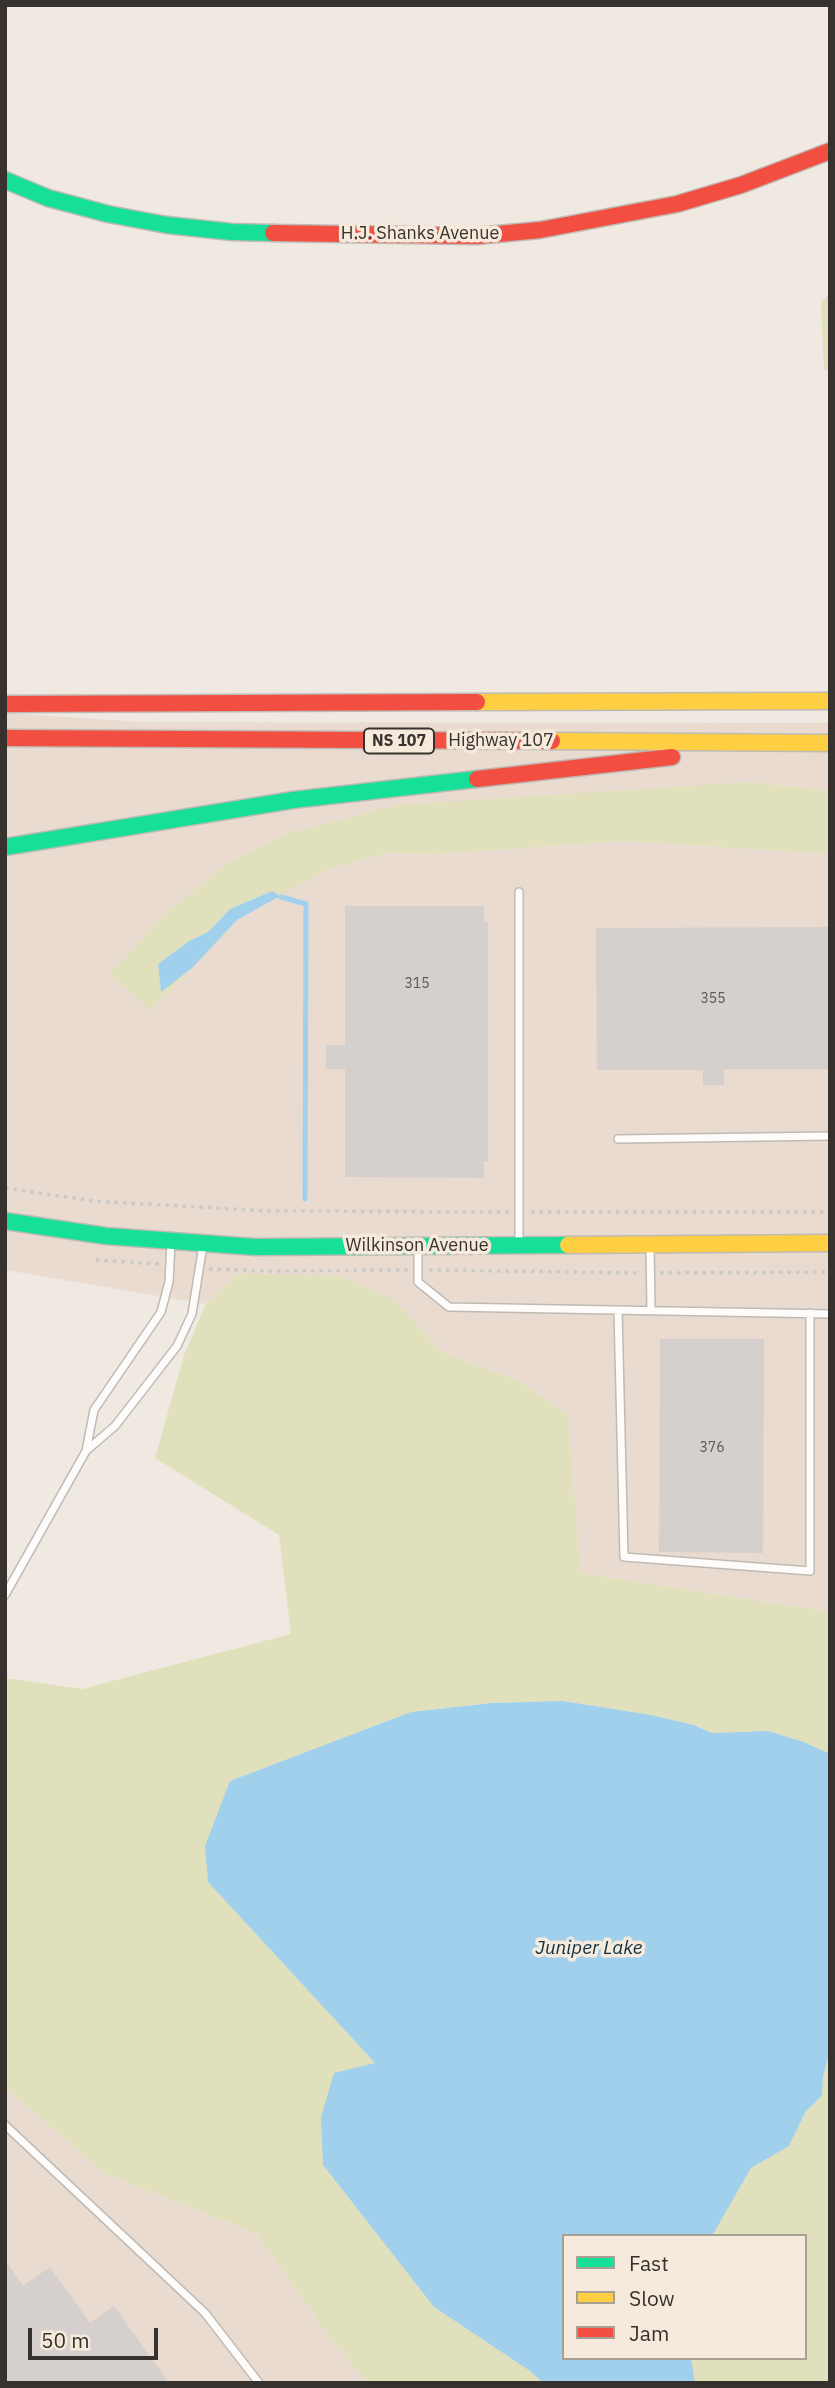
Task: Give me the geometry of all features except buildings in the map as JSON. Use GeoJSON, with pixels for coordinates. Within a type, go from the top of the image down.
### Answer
{"type":"FeatureCollection","features":[{"type":"Feature","properties":{"kind":"main road","name":"H.J. Shanks Avenue"},"geometry":{"type":"LineString","coordinates":[[5,180],[48,198],[108,215],[167,225],[232,232],[477,236],[540,230],[677,204],[741,185],[830,151]]}},
{"type":"Feature","properties":{"kind":"main road"},"geometry":{"type":"LineString","coordinates":[[5,704],[830,701]]}},
{"type":"Feature","properties":{"kind":"main road","name":"Highway 107"},"geometry":{"type":"LineString","coordinates":[[5,738],[830,743]]}},
{"type":"Feature","properties":{"kind":"main road"},"geometry":{"type":"LineString","coordinates":[[5,847],[293,800],[792,743]]}},
{"type":"Feature","properties":{"kind":"main road","name":"Wilkinson Avenue"},"geometry":{"type":"LineString","coordinates":[[5,1221],[106,1236],[255,1247],[830,1243]]}},
{"type":"Feature","properties":{"kind":"lane"},"geometry":{"type":"LineString","coordinates":[[519,892],[519,1245]]}},
{"type":"Feature","properties":{"kind":"lane"},"geometry":{"type":"LineString","coordinates":[[618,1139],[830,1136]]}},
{"type":"Feature","properties":{"kind":"lane"},"geometry":{"type":"LineString","coordinates":[[5,1595],[86,1451],[94,1409],[161,1312],[169,1282],[172,1241]]}},
{"type":"Feature","properties":{"kind":"lane"},"geometry":{"type":"LineString","coordinates":[[86,1451],[116,1426],[177,1346],[192,1314],[203,1244]]}},
{"type":"Feature","properties":{"kind":"lane"},"geometry":{"type":"LineString","coordinates":[[418,1245],[418,1282],[449,1307],[830,1314]]}},
{"type":"Feature","properties":{"kind":"lane"},"geometry":{"type":"LineString","coordinates":[[650,1245],[651,1310]]}},
{"type":"Feature","properties":{"kind":"lane"},"geometry":{"type":"LineString","coordinates":[[618,1310],[624,1557],[810,1571],[810,1313]]}},
{"type":"Feature","properties":{"kind":"lane"},"geometry":{"type":"LineString","coordinates":[[5,2125],[205,2313],[259,2383]]}},
{"type":"Feature","properties":{"kind":"path"},"geometry":{"type":"LineString","coordinates":[[5,1188],[94,1201],[255,1210],[830,1212]]}},
{"type":"Feature","properties":{"kind":"path"},"geometry":{"type":"LineString","coordinates":[[96,1260],[170,1265]]}},
{"type":"Feature","properties":{"kind":"path"},"geometry":{"type":"LineString","coordinates":[[206,1268],[269,1271],[830,1272]]}},
{"type":"Feature","properties":{"kind":"shaded area"},"geometry":{"type":"Polygon","coordinates":[[[5,713],[142,722],[830,723],[830,791],[749,782],[285,834],[231,861],[168,911],[110,974],[150,1010],[237,920],[327,869],[387,853],[436,854],[624,841],[830,854],[830,1612],[579,1573],[568,1415],[519,1381],[441,1352],[394,1299],[238,1274],[206,1304],[5,1270],[5,713]]]}},
{"type":"Feature","properties":{"kind":"shaded area"},"geometry":{"type":"Polygon","coordinates":[[[5,2088],[106,2174],[257,2234],[328,2335],[367,2383],[5,2383],[5,2088]]]}},
{"type":"Feature","properties":{"kind":"green space"},"geometry":{"type":"Polygon","coordinates":[[[830,293],[830,370],[824,370],[821,302],[830,293]]]}},
{"type":"Feature","properties":{"kind":"green space"},"geometry":{"type":"Polygon","coordinates":[[[749,782],[830,791],[830,854],[624,841],[436,854],[387,853],[327,869],[280,896],[271,891],[230,909],[208,932],[189,941],[158,964],[161,991],[192,968],[150,1010],[110,974],[168,911],[231,861],[285,834],[397,805],[749,782]]]}},
{"type":"Feature","properties":{"kind":"green space"},"geometry":{"type":"Polygon","coordinates":[[[238,1274],[340,1276],[394,1299],[441,1352],[519,1381],[568,1415],[580,1573],[830,1612],[830,1754],[804,1742],[768,1731],[712,1733],[694,1725],[651,1715],[563,1701],[492,1703],[411,1712],[230,1781],[208,1882],[375,2063],[323,2165],[434,2307],[530,2371],[543,2383],[367,2383],[328,2335],[257,2234],[106,2174],[5,2088],[5,1678],[82,1689],[291,1634],[279,1535],[155,1458],[184,1355],[206,1304],[238,1274]]]}},
{"type":"Feature","properties":{"kind":"green space"},"geometry":{"type":"Polygon","coordinates":[[[830,2049],[830,2383],[695,2383],[691,2360],[807,2360],[807,2234],[712,2234],[751,2168],[789,2146],[806,2111],[822,2096],[823,2077],[830,2049]]]}},
{"type":"Feature","properties":{"kind":"water"},"geometry":{"type":"Polygon","coordinates":[[[272,891],[280,896],[237,920],[192,968],[161,992],[158,964],[189,941],[208,932],[230,909],[272,891]]]}},
{"type":"Feature","properties":{"kind":"water","name":"Juniper Lake"},"geometry":{"type":"Polygon","coordinates":[[[563,1701],[651,1715],[694,1725],[712,1733],[768,1731],[804,1742],[830,1754],[830,2049],[823,2077],[822,2096],[806,2111],[789,2146],[751,2168],[713,2234],[562,2234],[562,2360],[691,2360],[695,2383],[543,2383],[530,2371],[434,2307],[323,2165],[321,2117],[334,2073],[375,2063],[208,1882],[205,1846],[230,1781],[411,1712],[492,1703],[563,1701]]]}},
{"type":"Feature","properties":{"kind":"waterway"},"geometry":{"type":"LineString","coordinates":[[281,897],[306,904],[305,1199]]}},
{"type":"Feature","properties":{"kind":"traffic: fast"},"geometry":{"type":"LineString","coordinates":[[5,180],[48,198],[108,214],[167,225],[273,233]]}},
{"type":"Feature","properties":{"kind":"traffic: fast"},"geometry":{"type":"LineString","coordinates":[[5,847],[293,800],[477,779]]}},
{"type":"Feature","properties":{"kind":"traffic: fast"},"geometry":{"type":"LineString","coordinates":[[5,1221],[106,1236],[255,1247],[568,1245]]}},
{"type":"Feature","properties":{"kind":"traffic: slow"},"geometry":{"type":"LineString","coordinates":[[477,702],[830,701]]}},
{"type":"Feature","properties":{"kind":"traffic: slow"},"geometry":{"type":"LineString","coordinates":[[552,741],[830,743]]}},
{"type":"Feature","properties":{"kind":"traffic: slow"},"geometry":{"type":"LineString","coordinates":[[568,1245],[830,1243]]}},
{"type":"Feature","properties":{"kind":"traffic: jam"},"geometry":{"type":"LineString","coordinates":[[273,233],[477,236],[540,230],[677,204],[741,185],[830,151]]}},
{"type":"Feature","properties":{"kind":"traffic: jam"},"geometry":{"type":"LineString","coordinates":[[5,704],[477,702]]}},
{"type":"Feature","properties":{"kind":"traffic: jam"},"geometry":{"type":"LineString","coordinates":[[5,738],[552,741]]}},
{"type":"Feature","properties":{"kind":"traffic: jam"},"geometry":{"type":"LineString","coordinates":[[477,779],[672,757]]}}]}
